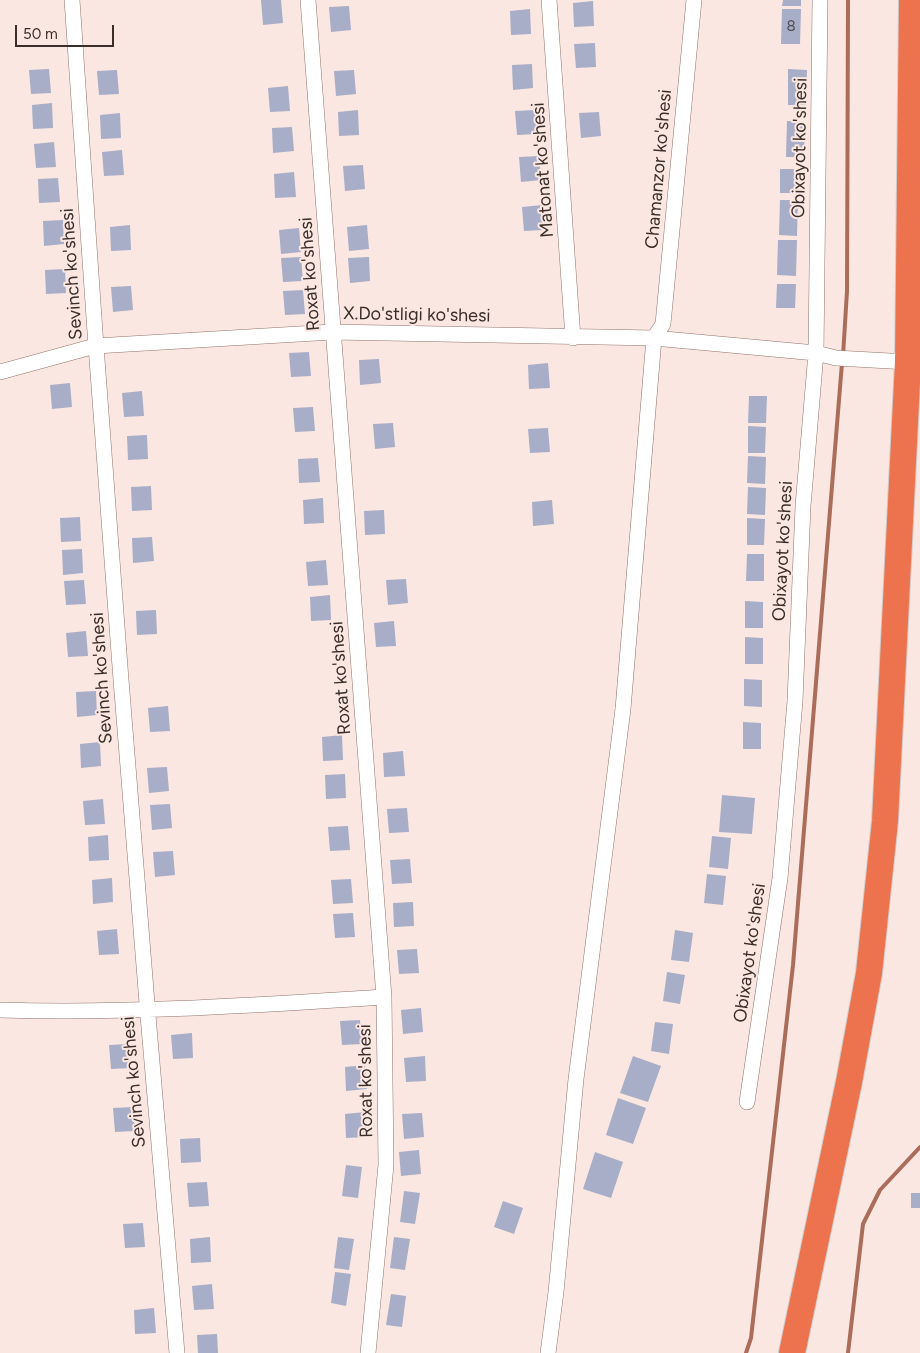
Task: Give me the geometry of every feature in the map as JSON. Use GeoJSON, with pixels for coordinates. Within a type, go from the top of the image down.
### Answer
{"type":"FeatureCollection","features":[{"type":"Feature","properties":{"kind":"highway"},"geometry":{"type":"LineString","coordinates":[[792,1353],[849,1082],[869,973],[885,821],[908,362],[912,0]]}},
{"type":"Feature","properties":{"kind":"street","name":"Sevinch ko'shesi"},"geometry":{"type":"LineString","coordinates":[[72,0],[95,346],[146,1009],[177,1353]]}},
{"type":"Feature","properties":{"kind":"street","name":"Roxat ko'shesi"},"geometry":{"type":"LineString","coordinates":[[308,0],[384,997],[386,1165],[368,1353]]}},
{"type":"Feature","properties":{"kind":"street","name":"Matonat ko'shesi"},"geometry":{"type":"LineString","coordinates":[[549,0],[573,338]]}},
{"type":"Feature","properties":{"kind":"street","name":"Chamanzor ko'shesi"},"geometry":{"type":"LineString","coordinates":[[654,338],[663,324],[694,0]]}},
{"type":"Feature","properties":{"kind":"street","name":"Obixayot ko'shesi"},"geometry":{"type":"LineString","coordinates":[[748,1102],[780,878],[795,702],[803,506],[816,353],[820,0]]}},
{"type":"Feature","properties":{"kind":"street","name":"X.Do'stligi ko'shesi"},"geometry":{"type":"LineString","coordinates":[[0,372],[95,346],[333,332],[573,338],[654,338],[816,353],[836,358],[908,362]]}},
{"type":"Feature","properties":{"kind":"street"},"geometry":{"type":"LineString","coordinates":[[548,1353],[556,1292],[576,1079],[623,709],[654,338]]}},
{"type":"Feature","properties":{"kind":"street"},"geometry":{"type":"LineString","coordinates":[[0,1010],[146,1009],[384,997]]}},
{"type":"Feature","properties":{"kind":"building"},"geometry":{"type":"Polygon","coordinates":[[[261,0],[281,0],[283,23],[263,25],[261,0]]]}},
{"type":"Feature","properties":{"kind":"building"},"geometry":{"type":"Polygon","coordinates":[[[783,0],[801,0],[801,6],[782,6],[783,0]]]}},
{"type":"Feature","properties":{"kind":"building"},"geometry":{"type":"Polygon","coordinates":[[[593,1],[594,26],[574,27],[573,3],[593,1]]]}},
{"type":"Feature","properties":{"kind":"building"},"geometry":{"type":"Polygon","coordinates":[[[349,6],[351,30],[331,32],[329,7],[349,6]]]}},
{"type":"Feature","properties":{"kind":"building"},"geometry":{"type":"Polygon","coordinates":[[[530,9],[531,34],[511,35],[510,11],[530,9]]]}},
{"type":"Feature","properties":{"kind":"building"},"geometry":{"type":"Polygon","coordinates":[[[782,9],[801,9],[800,44],[781,44],[782,9]]]}},
{"type":"Feature","properties":{"kind":"building"},"geometry":{"type":"Polygon","coordinates":[[[595,43],[596,67],[576,68],[574,44],[595,43]]]}},
{"type":"Feature","properties":{"kind":"building"},"geometry":{"type":"Polygon","coordinates":[[[532,64],[533,88],[513,90],[512,65],[532,64]]]}},
{"type":"Feature","properties":{"kind":"building"},"geometry":{"type":"Polygon","coordinates":[[[49,69],[51,93],[31,94],[29,70],[49,69]]]}},
{"type":"Feature","properties":{"kind":"building"},"geometry":{"type":"Polygon","coordinates":[[[788,69],[807,70],[806,105],[788,105],[788,69]]]}},
{"type":"Feature","properties":{"kind":"building"},"geometry":{"type":"Polygon","coordinates":[[[117,70],[119,94],[99,95],[97,71],[117,70]]]}},
{"type":"Feature","properties":{"kind":"building"},"geometry":{"type":"Polygon","coordinates":[[[354,70],[356,94],[336,96],[334,71],[354,70]]]}},
{"type":"Feature","properties":{"kind":"building"},"geometry":{"type":"Polygon","coordinates":[[[288,86],[290,111],[270,112],[268,88],[288,86]]]}},
{"type":"Feature","properties":{"kind":"building"},"geometry":{"type":"Polygon","coordinates":[[[52,103],[53,128],[33,129],[32,105],[52,103]]]}},
{"type":"Feature","properties":{"kind":"building"},"geometry":{"type":"Polygon","coordinates":[[[358,110],[359,135],[339,136],[338,112],[358,110]]]}},
{"type":"Feature","properties":{"kind":"building"},"geometry":{"type":"Polygon","coordinates":[[[535,110],[537,134],[517,135],[515,111],[535,110]]]}},
{"type":"Feature","properties":{"kind":"building"},"geometry":{"type":"Polygon","coordinates":[[[599,112],[601,136],[581,138],[579,113],[599,112]]]}},
{"type":"Feature","properties":{"kind":"building"},"geometry":{"type":"Polygon","coordinates":[[[120,113],[121,138],[101,139],[100,115],[120,113]]]}},
{"type":"Feature","properties":{"kind":"building"},"geometry":{"type":"Polygon","coordinates":[[[787,121],[805,122],[804,157],[786,157],[787,121]]]}},
{"type":"Feature","properties":{"kind":"building"},"geometry":{"type":"Polygon","coordinates":[[[292,127],[294,151],[273,153],[272,128],[292,127]]]}},
{"type":"Feature","properties":{"kind":"building"},"geometry":{"type":"Polygon","coordinates":[[[54,142],[56,167],[36,168],[34,144],[54,142]]]}},
{"type":"Feature","properties":{"kind":"building"},"geometry":{"type":"Polygon","coordinates":[[[122,150],[124,175],[104,176],[102,152],[122,150]]]}},
{"type":"Feature","properties":{"kind":"building"},"geometry":{"type":"Polygon","coordinates":[[[539,156],[541,180],[521,182],[519,157],[539,156]]]}},
{"type":"Feature","properties":{"kind":"building"},"geometry":{"type":"Polygon","coordinates":[[[363,165],[365,189],[345,191],[343,166],[363,165]]]}},
{"type":"Feature","properties":{"kind":"building"},"geometry":{"type":"Polygon","coordinates":[[[780,169],[799,169],[798,193],[780,193],[780,169]]]}},
{"type":"Feature","properties":{"kind":"building"},"geometry":{"type":"Polygon","coordinates":[[[294,172],[296,197],[275,198],[274,174],[294,172]]]}},
{"type":"Feature","properties":{"kind":"building"},"geometry":{"type":"Polygon","coordinates":[[[58,178],[60,202],[39,203],[38,179],[58,178]]]}},
{"type":"Feature","properties":{"kind":"building"},"geometry":{"type":"Polygon","coordinates":[[[780,200],[798,200],[797,236],[779,235],[780,200]]]}},
{"type":"Feature","properties":{"kind":"building"},"geometry":{"type":"Polygon","coordinates":[[[542,205],[544,230],[524,231],[522,207],[542,205]]]}},
{"type":"Feature","properties":{"kind":"building"},"geometry":{"type":"Polygon","coordinates":[[[63,220],[64,244],[44,246],[43,221],[63,220]]]}},
{"type":"Feature","properties":{"kind":"building"},"geometry":{"type":"Polygon","coordinates":[[[130,225],[131,250],[111,251],[110,227],[130,225]]]}},
{"type":"Feature","properties":{"kind":"building"},"geometry":{"type":"Polygon","coordinates":[[[367,225],[369,249],[349,251],[347,227],[367,225]]]}},
{"type":"Feature","properties":{"kind":"building"},"geometry":{"type":"Polygon","coordinates":[[[299,228],[301,252],[281,254],[279,230],[299,228]]]}},
{"type":"Feature","properties":{"kind":"building"},"geometry":{"type":"Polygon","coordinates":[[[778,240],[797,240],[796,276],[777,275],[778,240]]]}},
{"type":"Feature","properties":{"kind":"building"},"geometry":{"type":"Polygon","coordinates":[[[301,257],[303,281],[283,282],[281,258],[301,257]]]}},
{"type":"Feature","properties":{"kind":"building"},"geometry":{"type":"Polygon","coordinates":[[[369,257],[370,281],[350,283],[348,258],[369,257]]]}},
{"type":"Feature","properties":{"kind":"building"},"geometry":{"type":"Polygon","coordinates":[[[65,269],[66,293],[46,294],[45,270],[65,269]]]}},
{"type":"Feature","properties":{"kind":"building"},"geometry":{"type":"Polygon","coordinates":[[[777,284],[796,284],[795,308],[776,308],[777,284]]]}},
{"type":"Feature","properties":{"kind":"building"},"geometry":{"type":"Polygon","coordinates":[[[131,286],[133,310],[113,312],[111,287],[131,286]]]}},
{"type":"Feature","properties":{"kind":"building"},"geometry":{"type":"Polygon","coordinates":[[[303,290],[305,314],[285,315],[283,291],[303,290]]]}},
{"type":"Feature","properties":{"kind":"building"},"geometry":{"type":"Polygon","coordinates":[[[309,352],[311,376],[291,377],[289,353],[309,352]]]}},
{"type":"Feature","properties":{"kind":"building"},"geometry":{"type":"Polygon","coordinates":[[[379,359],[381,383],[360,385],[359,360],[379,359]]]}},
{"type":"Feature","properties":{"kind":"building"},"geometry":{"type":"Polygon","coordinates":[[[548,363],[550,388],[529,389],[528,365],[548,363]]]}},
{"type":"Feature","properties":{"kind":"building"},"geometry":{"type":"Polygon","coordinates":[[[70,383],[72,407],[52,409],[50,385],[70,383]]]}},
{"type":"Feature","properties":{"kind":"building"},"geometry":{"type":"Polygon","coordinates":[[[142,391],[144,416],[124,417],[122,393],[142,391]]]}},
{"type":"Feature","properties":{"kind":"building"},"geometry":{"type":"Polygon","coordinates":[[[749,396],[767,396],[766,423],[748,423],[749,396]]]}},
{"type":"Feature","properties":{"kind":"building"},"geometry":{"type":"Polygon","coordinates":[[[313,407],[315,431],[295,432],[293,408],[313,407]]]}},
{"type":"Feature","properties":{"kind":"building"},"geometry":{"type":"Polygon","coordinates":[[[393,423],[395,447],[375,449],[373,424],[393,423]]]}},
{"type":"Feature","properties":{"kind":"building"},"geometry":{"type":"Polygon","coordinates":[[[748,426],[766,427],[765,453],[748,453],[748,426]]]}},
{"type":"Feature","properties":{"kind":"building"},"geometry":{"type":"Polygon","coordinates":[[[548,428],[550,452],[530,453],[528,429],[548,428]]]}},
{"type":"Feature","properties":{"kind":"building"},"geometry":{"type":"Polygon","coordinates":[[[147,435],[148,459],[128,460],[127,436],[147,435]]]}},
{"type":"Feature","properties":{"kind":"building"},"geometry":{"type":"Polygon","coordinates":[[[748,456],[766,457],[765,484],[747,483],[748,456]]]}},
{"type":"Feature","properties":{"kind":"building"},"geometry":{"type":"Polygon","coordinates":[[[318,458],[320,482],[299,483],[298,459],[318,458]]]}},
{"type":"Feature","properties":{"kind":"building"},"geometry":{"type":"Polygon","coordinates":[[[151,486],[152,510],[132,511],[131,487],[151,486]]]}},
{"type":"Feature","properties":{"kind":"building"},"geometry":{"type":"Polygon","coordinates":[[[748,487],[766,488],[765,515],[747,514],[748,487]]]}},
{"type":"Feature","properties":{"kind":"building"},"geometry":{"type":"Polygon","coordinates":[[[323,498],[324,523],[304,524],[303,500],[323,498]]]}},
{"type":"Feature","properties":{"kind":"building"},"geometry":{"type":"Polygon","coordinates":[[[552,500],[554,524],[533,526],[532,502],[552,500]]]}},
{"type":"Feature","properties":{"kind":"building"},"geometry":{"type":"Polygon","coordinates":[[[384,510],[385,534],[365,535],[364,511],[384,510]]]}},
{"type":"Feature","properties":{"kind":"building"},"geometry":{"type":"Polygon","coordinates":[[[80,517],[81,541],[61,542],[60,518],[80,517]]]}},
{"type":"Feature","properties":{"kind":"building"},"geometry":{"type":"Polygon","coordinates":[[[747,518],[765,519],[764,545],[747,545],[747,518]]]}},
{"type":"Feature","properties":{"kind":"building"},"geometry":{"type":"Polygon","coordinates":[[[152,537],[154,561],[133,563],[132,538],[152,537]]]}},
{"type":"Feature","properties":{"kind":"building"},"geometry":{"type":"Polygon","coordinates":[[[82,549],[83,573],[63,575],[62,550],[82,549]]]}},
{"type":"Feature","properties":{"kind":"building"},"geometry":{"type":"Polygon","coordinates":[[[747,554],[764,554],[764,581],[746,581],[747,554]]]}},
{"type":"Feature","properties":{"kind":"building"},"geometry":{"type":"Polygon","coordinates":[[[326,560],[328,585],[308,586],[306,562],[326,560]]]}},
{"type":"Feature","properties":{"kind":"building"},"geometry":{"type":"Polygon","coordinates":[[[406,579],[408,603],[388,605],[386,580],[406,579]]]}},
{"type":"Feature","properties":{"kind":"building"},"geometry":{"type":"Polygon","coordinates":[[[84,580],[86,604],[66,605],[64,581],[84,580]]]}},
{"type":"Feature","properties":{"kind":"building"},"geometry":{"type":"Polygon","coordinates":[[[330,595],[331,620],[311,621],[310,597],[330,595]]]}},
{"type":"Feature","properties":{"kind":"building"},"geometry":{"type":"Polygon","coordinates":[[[745,601],[763,602],[763,628],[745,628],[745,601]]]}},
{"type":"Feature","properties":{"kind":"building"},"geometry":{"type":"Polygon","coordinates":[[[156,610],[157,634],[137,635],[136,611],[156,610]]]}},
{"type":"Feature","properties":{"kind":"building"},"geometry":{"type":"Polygon","coordinates":[[[394,621],[396,646],[376,647],[374,623],[394,621]]]}},
{"type":"Feature","properties":{"kind":"building"},"geometry":{"type":"Polygon","coordinates":[[[86,631],[88,656],[68,657],[66,633],[86,631]]]}},
{"type":"Feature","properties":{"kind":"building"},"geometry":{"type":"Polygon","coordinates":[[[745,637],[763,638],[763,664],[745,664],[745,637]]]}},
{"type":"Feature","properties":{"kind":"building"},"geometry":{"type":"Polygon","coordinates":[[[744,679],[762,680],[762,707],[744,706],[744,679]]]}},
{"type":"Feature","properties":{"kind":"building"},"geometry":{"type":"Polygon","coordinates":[[[96,691],[97,715],[77,717],[76,692],[96,691]]]}},
{"type":"Feature","properties":{"kind":"building"},"geometry":{"type":"Polygon","coordinates":[[[168,706],[170,731],[150,732],[148,708],[168,706]]]}},
{"type":"Feature","properties":{"kind":"building"},"geometry":{"type":"Polygon","coordinates":[[[743,722],[761,723],[761,749],[743,749],[743,722]]]}},
{"type":"Feature","properties":{"kind":"building"},"geometry":{"type":"Polygon","coordinates":[[[342,735],[343,760],[323,761],[322,737],[342,735]]]}},
{"type":"Feature","properties":{"kind":"building"},"geometry":{"type":"Polygon","coordinates":[[[100,742],[101,766],[81,768],[80,744],[100,742]]]}},
{"type":"Feature","properties":{"kind":"building"},"geometry":{"type":"Polygon","coordinates":[[[403,751],[405,776],[384,777],[383,753],[403,751]]]}},
{"type":"Feature","properties":{"kind":"building"},"geometry":{"type":"Polygon","coordinates":[[[167,767],[169,791],[149,793],[147,768],[167,767]]]}},
{"type":"Feature","properties":{"kind":"building"},"geometry":{"type":"Polygon","coordinates":[[[345,774],[346,798],[326,799],[325,775],[345,774]]]}},
{"type":"Feature","properties":{"kind":"building"},"geometry":{"type":"Polygon","coordinates":[[[722,795],[755,798],[752,834],[719,832],[722,795]]]}},
{"type":"Feature","properties":{"kind":"building"},"geometry":{"type":"Polygon","coordinates":[[[103,799],[105,824],[85,825],[83,801],[103,799]]]}},
{"type":"Feature","properties":{"kind":"building"},"geometry":{"type":"Polygon","coordinates":[[[170,804],[172,828],[152,830],[150,805],[170,804]]]}},
{"type":"Feature","properties":{"kind":"building"},"geometry":{"type":"Polygon","coordinates":[[[407,808],[409,832],[389,833],[387,809],[407,808]]]}},
{"type":"Feature","properties":{"kind":"building"},"geometry":{"type":"Polygon","coordinates":[[[348,826],[350,850],[330,851],[328,827],[348,826]]]}},
{"type":"Feature","properties":{"kind":"building"},"geometry":{"type":"Polygon","coordinates":[[[108,835],[109,860],[89,861],[88,837],[108,835]]]}},
{"type":"Feature","properties":{"kind":"building"},"geometry":{"type":"Polygon","coordinates":[[[712,836],[731,838],[728,869],[709,867],[712,836]]]}},
{"type":"Feature","properties":{"kind":"building"},"geometry":{"type":"Polygon","coordinates":[[[173,851],[175,875],[155,877],[153,852],[173,851]]]}},
{"type":"Feature","properties":{"kind":"building"},"geometry":{"type":"Polygon","coordinates":[[[410,859],[412,883],[392,884],[390,860],[410,859]]]}},
{"type":"Feature","properties":{"kind":"building"},"geometry":{"type":"Polygon","coordinates":[[[707,874],[726,876],[723,905],[704,903],[707,874]]]}},
{"type":"Feature","properties":{"kind":"building"},"geometry":{"type":"Polygon","coordinates":[[[112,878],[113,902],[93,904],[92,880],[112,878]]]}},
{"type":"Feature","properties":{"kind":"building"},"geometry":{"type":"Polygon","coordinates":[[[351,879],[353,903],[333,904],[331,880],[351,879]]]}},
{"type":"Feature","properties":{"kind":"building"},"geometry":{"type":"Polygon","coordinates":[[[413,902],[414,926],[394,927],[393,903],[413,902]]]}},
{"type":"Feature","properties":{"kind":"building"},"geometry":{"type":"Polygon","coordinates":[[[353,913],[355,937],[335,938],[333,914],[353,913]]]}},
{"type":"Feature","properties":{"kind":"building"},"geometry":{"type":"Polygon","coordinates":[[[117,929],[119,954],[99,955],[97,931],[117,929]]]}},
{"type":"Feature","properties":{"kind":"building"},"geometry":{"type":"Polygon","coordinates":[[[675,930],[693,933],[689,962],[671,960],[675,930]]]}},
{"type":"Feature","properties":{"kind":"building"},"geometry":{"type":"Polygon","coordinates":[[[417,949],[419,973],[399,974],[397,950],[417,949]]]}},
{"type":"Feature","properties":{"kind":"building"},"geometry":{"type":"Polygon","coordinates":[[[667,972],[685,975],[680,1004],[663,1001],[667,972]]]}},
{"type":"Feature","properties":{"kind":"building"},"geometry":{"type":"Polygon","coordinates":[[[421,1008],[423,1032],[403,1034],[401,1010],[421,1008]]]}},
{"type":"Feature","properties":{"kind":"building"},"geometry":{"type":"Polygon","coordinates":[[[360,1020],[362,1044],[342,1045],[340,1021],[360,1020]]]}},
{"type":"Feature","properties":{"kind":"building"},"geometry":{"type":"Polygon","coordinates":[[[655,1022],[673,1024],[669,1054],[651,1051],[655,1022]]]}},
{"type":"Feature","properties":{"kind":"building"},"geometry":{"type":"Polygon","coordinates":[[[192,1033],[193,1058],[173,1059],[171,1035],[192,1033]]]}},
{"type":"Feature","properties":{"kind":"building"},"geometry":{"type":"Polygon","coordinates":[[[129,1044],[131,1068],[111,1069],[109,1045],[129,1044]]]}},
{"type":"Feature","properties":{"kind":"building"},"geometry":{"type":"Polygon","coordinates":[[[425,1056],[426,1081],[406,1082],[404,1058],[425,1056]]]}},
{"type":"Feature","properties":{"kind":"building"},"geometry":{"type":"Polygon","coordinates":[[[633,1056],[661,1066],[648,1102],[620,1093],[633,1056]]]}},
{"type":"Feature","properties":{"kind":"building"},"geometry":{"type":"Polygon","coordinates":[[[365,1065],[367,1089],[346,1091],[345,1067],[365,1065]]]}},
{"type":"Feature","properties":{"kind":"building"},"geometry":{"type":"Polygon","coordinates":[[[618,1098],[646,1108],[633,1144],[606,1135],[618,1098]]]}},
{"type":"Feature","properties":{"kind":"building"},"geometry":{"type":"Polygon","coordinates":[[[133,1107],[135,1131],[115,1132],[113,1108],[133,1107]]]}},
{"type":"Feature","properties":{"kind":"building"},"geometry":{"type":"Polygon","coordinates":[[[365,1112],[367,1137],[346,1138],[345,1114],[365,1112]]]}},
{"type":"Feature","properties":{"kind":"building"},"geometry":{"type":"Polygon","coordinates":[[[422,1113],[424,1137],[404,1139],[402,1114],[422,1113]]]}},
{"type":"Feature","properties":{"kind":"building"},"geometry":{"type":"Polygon","coordinates":[[[200,1138],[201,1162],[181,1163],[180,1139],[200,1138]]]}},
{"type":"Feature","properties":{"kind":"building"},"geometry":{"type":"Polygon","coordinates":[[[419,1150],[421,1174],[401,1176],[399,1152],[419,1150]]]}},
{"type":"Feature","properties":{"kind":"building"},"geometry":{"type":"Polygon","coordinates":[[[595,1152],[623,1162],[611,1198],[583,1189],[595,1152]]]}},
{"type":"Feature","properties":{"kind":"building"},"geometry":{"type":"Polygon","coordinates":[[[346,1165],[362,1167],[358,1198],[342,1196],[346,1165]]]}},
{"type":"Feature","properties":{"kind":"building"},"geometry":{"type":"Polygon","coordinates":[[[207,1182],[209,1206],[189,1207],[187,1183],[207,1182]]]}},
{"type":"Feature","properties":{"kind":"building"},"geometry":{"type":"Polygon","coordinates":[[[404,1191],[420,1193],[415,1224],[400,1222],[404,1191]]]}},
{"type":"Feature","properties":{"kind":"building"},"geometry":{"type":"Polygon","coordinates":[[[911,1193],[920,1193],[920,1208],[911,1208],[911,1193]]]}},
{"type":"Feature","properties":{"kind":"building"},"geometry":{"type":"Polygon","coordinates":[[[503,1201],[523,1208],[514,1234],[494,1227],[503,1201]]]}},
{"type":"Feature","properties":{"kind":"building"},"geometry":{"type":"Polygon","coordinates":[[[143,1223],[145,1247],[125,1248],[123,1224],[143,1223]]]}},
{"type":"Feature","properties":{"kind":"building"},"geometry":{"type":"Polygon","coordinates":[[[210,1237],[211,1262],[191,1263],[190,1239],[210,1237]]]}},
{"type":"Feature","properties":{"kind":"building"},"geometry":{"type":"Polygon","coordinates":[[[338,1237],[354,1239],[349,1270],[334,1268],[338,1237]]]}},
{"type":"Feature","properties":{"kind":"building"},"geometry":{"type":"Polygon","coordinates":[[[394,1237],[410,1239],[405,1270],[390,1268],[394,1237]]]}},
{"type":"Feature","properties":{"kind":"building"},"geometry":{"type":"Polygon","coordinates":[[[335,1272],[351,1274],[346,1306],[331,1303],[335,1272]]]}},
{"type":"Feature","properties":{"kind":"building"},"geometry":{"type":"Polygon","coordinates":[[[212,1284],[214,1309],[194,1310],[192,1286],[212,1284]]]}},
{"type":"Feature","properties":{"kind":"building"},"geometry":{"type":"Polygon","coordinates":[[[391,1294],[406,1296],[402,1327],[386,1325],[391,1294]]]}},
{"type":"Feature","properties":{"kind":"building"},"geometry":{"type":"Polygon","coordinates":[[[154,1308],[156,1333],[135,1334],[134,1310],[154,1308]]]}},
{"type":"Feature","properties":{"kind":"building"},"geometry":{"type":"Polygon","coordinates":[[[217,1334],[218,1353],[198,1353],[197,1335],[217,1334]]]}},
{"type":"Feature","properties":{"kind":"waterway"},"geometry":{"type":"LineString","coordinates":[[843,356],[847,291],[848,0]]}},
{"type":"Feature","properties":{"kind":"waterway"},"geometry":{"type":"LineString","coordinates":[[746,1353],[751,1338],[793,965],[842,363]]}},
{"type":"Feature","properties":{"kind":"waterway"},"geometry":{"type":"LineString","coordinates":[[848,1353],[863,1224],[880,1190],[920,1147]]}}]}
